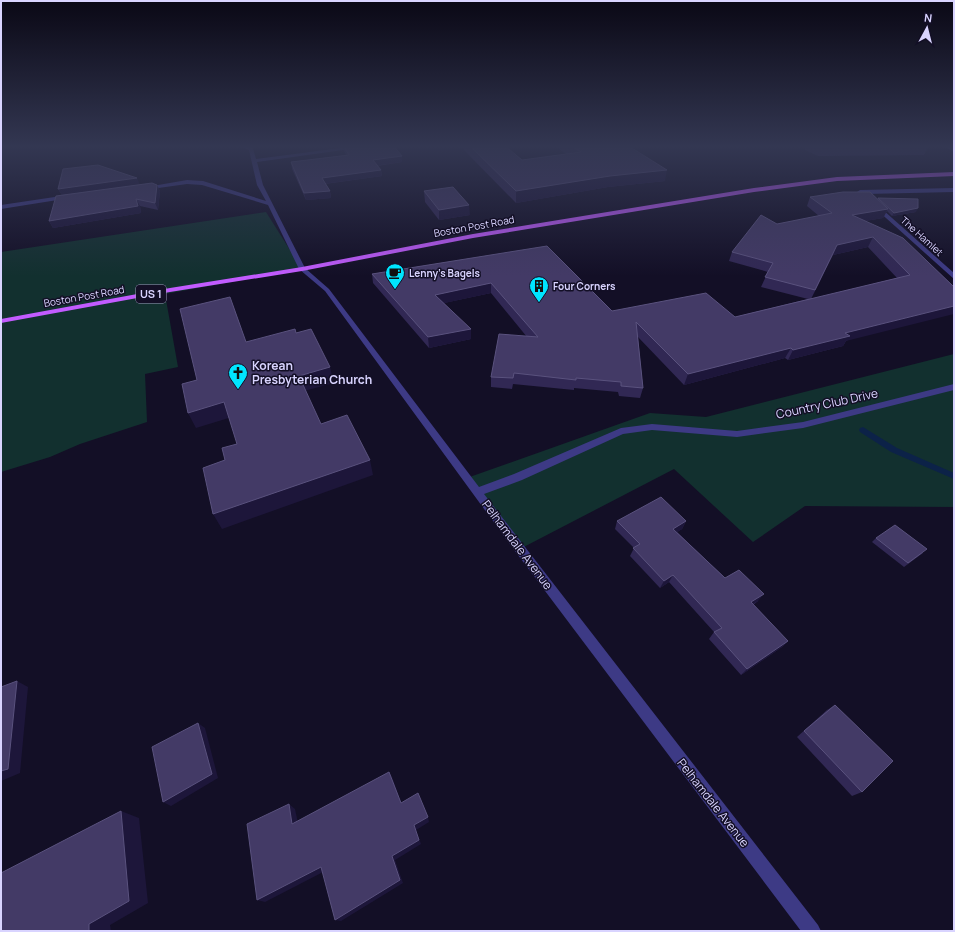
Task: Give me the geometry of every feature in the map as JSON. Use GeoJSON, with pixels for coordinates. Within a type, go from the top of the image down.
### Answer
{"type":"FeatureCollection","features":[{"type":"Feature","properties":{"kind":"main road","name":"Boston Post Road"},"geometry":{"type":"LineString","coordinates":[[1,321],[170,290],[302,269],[466,238],[765,188]]}},
{"type":"Feature","properties":{"kind":"street"},"geometry":{"type":"LineString","coordinates":[[220,188],[269,204]]}},
{"type":"Feature","properties":{"kind":"street","name":"Pelhamdale Avenue"},"geometry":{"type":"LineString","coordinates":[[262,188],[302,269],[327,290],[477,492],[812,931]]}},
{"type":"Feature","properties":{"kind":"street","name":"The Hamlet"},"geometry":{"type":"LineString","coordinates":[[954,190],[860,192],[954,277]]}},
{"type":"Feature","properties":{"kind":"street"},"geometry":{"type":"LineString","coordinates":[[1,207],[75,196]]}},
{"type":"Feature","properties":{"kind":"street","name":"Country Club Drive"},"geometry":{"type":"LineString","coordinates":[[477,492],[518,477],[621,431],[652,427],[737,434],[803,425],[954,387]]}},
{"type":"Feature","properties":{"kind":"green space"},"geometry":{"type":"Polygon","coordinates":[[[266,212],[302,269],[165,294],[178,367],[145,374],[147,422],[80,444],[50,457],[1,472],[1,252],[266,212]]]}},
{"type":"Feature","properties":{"kind":"green space"},"geometry":{"type":"Polygon","coordinates":[[[954,354],[954,507],[805,506],[753,542],[674,469],[516,551],[464,479],[650,413],[706,417],[954,354]]]}},
{"type":"Feature","properties":{"kind":"building"},"geometry":{"type":"Polygon","coordinates":[[[111,188],[157,188],[155,203],[136,199],[138,206],[49,221],[56,196],[111,188]]]}},
{"type":"Feature","properties":{"kind":"building"},"geometry":{"type":"Polygon","coordinates":[[[302,188],[328,188],[330,191],[304,193],[302,188]]]}},
{"type":"Feature","properties":{"kind":"building"},"geometry":{"type":"Polygon","coordinates":[[[454,188],[469,205],[439,210],[424,191],[454,188]]]}},
{"type":"Feature","properties":{"kind":"building"},"geometry":{"type":"Polygon","coordinates":[[[513,188],[532,188],[516,191],[513,188]]]}},
{"type":"Feature","properties":{"kind":"building"},"geometry":{"type":"Polygon","coordinates":[[[843,192],[870,192],[888,209],[852,215],[903,238],[954,286],[954,306],[845,333],[850,336],[793,350],[791,348],[688,374],[636,322],[643,388],[621,386],[621,382],[576,378],[576,380],[514,373],[513,378],[491,377],[499,334],[538,337],[491,283],[435,295],[471,329],[428,337],[372,274],[547,246],[612,311],[706,293],[735,317],[910,275],[873,237],[837,245],[815,290],[765,277],[773,263],[732,252],[761,215],[777,224],[832,213],[810,197],[843,192]]]}},
{"type":"Feature","properties":{"kind":"building"},"geometry":{"type":"Polygon","coordinates":[[[878,198],[918,199],[918,208],[894,213],[878,198]]]}},
{"type":"Feature","properties":{"kind":"building"},"geometry":{"type":"Polygon","coordinates":[[[230,297],[246,342],[295,329],[296,333],[311,329],[330,367],[299,376],[321,424],[347,415],[370,460],[213,514],[203,468],[225,460],[222,448],[237,444],[224,402],[188,413],[182,384],[197,380],[180,309],[230,297]]]}},
{"type":"Feature","properties":{"kind":"building"},"geometry":{"type":"Polygon","coordinates":[[[661,497],[686,521],[673,529],[725,578],[739,570],[764,594],[751,602],[788,641],[747,669],[714,632],[722,628],[673,575],[664,581],[633,548],[640,544],[617,521],[661,497]]]}},
{"type":"Feature","properties":{"kind":"building"},"geometry":{"type":"Polygon","coordinates":[[[895,525],[927,549],[908,563],[876,538],[895,525]]]}},
{"type":"Feature","properties":{"kind":"building"},"geometry":{"type":"Polygon","coordinates":[[[17,681],[8,769],[1,771],[1,687],[17,681]]]}},
{"type":"Feature","properties":{"kind":"building"},"geometry":{"type":"Polygon","coordinates":[[[835,705],[893,761],[862,792],[804,731],[835,705]]]}},
{"type":"Feature","properties":{"kind":"building"},"geometry":{"type":"Polygon","coordinates":[[[198,723],[212,774],[163,802],[152,747],[198,723]]]}},
{"type":"Feature","properties":{"kind":"building"},"geometry":{"type":"Polygon","coordinates":[[[389,772],[401,803],[418,793],[428,817],[414,825],[419,840],[392,856],[400,880],[335,920],[321,867],[257,900],[247,824],[289,804],[292,824],[389,772]]]}},
{"type":"Feature","properties":{"kind":"building"},"geometry":{"type":"Polygon","coordinates":[[[121,811],[129,901],[89,924],[89,931],[1,931],[1,873],[121,811]]]}},
{"type":"Feature","properties":{"kind":"waterway"},"geometry":{"type":"LineString","coordinates":[[863,430],[894,450],[954,476]]}},
{"type":"Feature","properties":{"kind":"place","name":"Lenny's Bagels"},"geometry":{"type":"Point","coordinates":[395,290]}},
{"type":"Feature","properties":{"kind":"place","name":"Four Corners"},"geometry":{"type":"Point","coordinates":[539,303]}},
{"type":"Feature","properties":{"kind":"place","name":"Korean Presbyterian Church"},"geometry":{"type":"Point","coordinates":[238,390]}}]}
